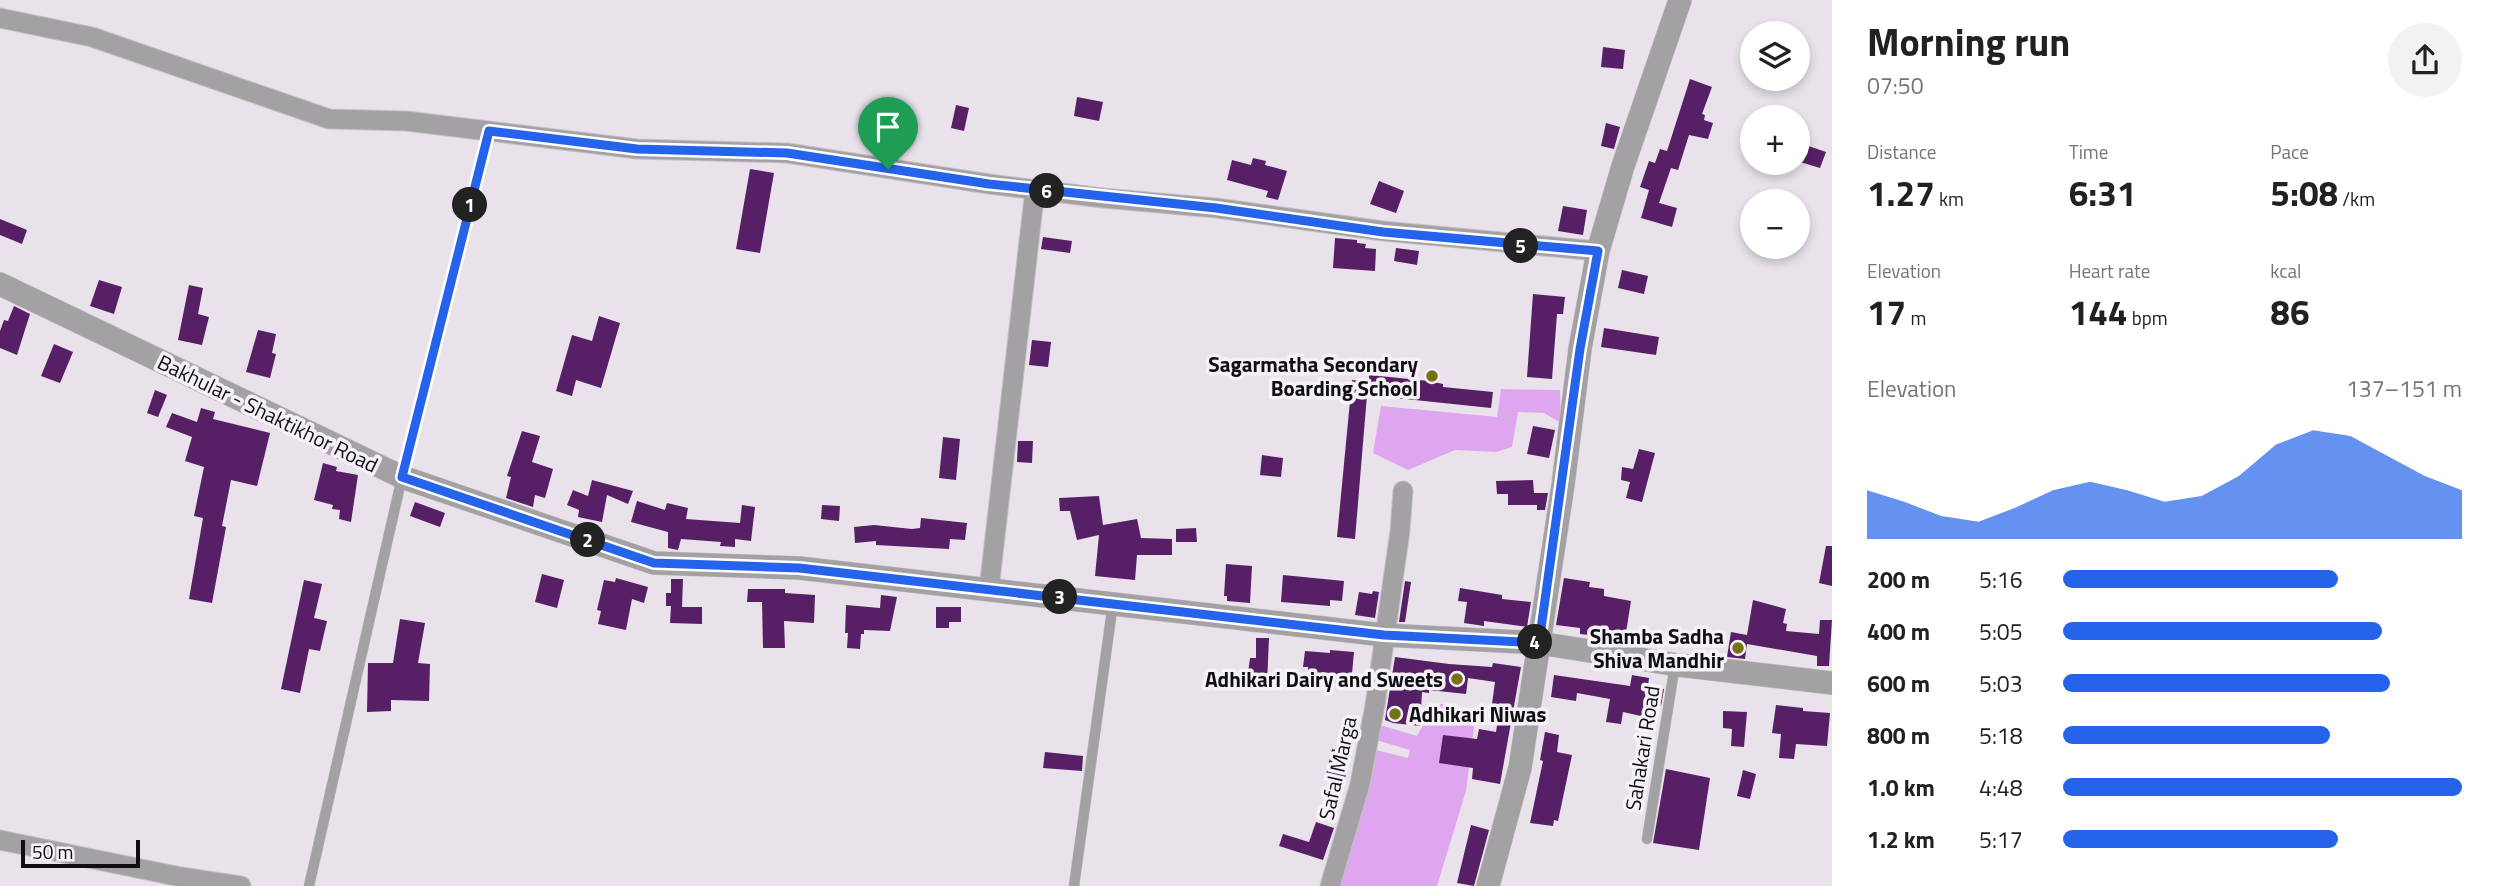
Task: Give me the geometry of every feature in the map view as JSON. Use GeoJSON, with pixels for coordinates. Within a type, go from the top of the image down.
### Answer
{"type":"FeatureCollection","features":[{"type":"Feature","properties":{"kind":"street"},"geometry":{"type":"LineString","coordinates":[[1489,886],[1520,768],[1580,349],[1598,251],[1623,166],[1680,0]]}},
{"type":"Feature","properties":{"kind":"street"},"geometry":{"type":"LineString","coordinates":[[0,18],[92,37],[329,119],[406,121],[637,149],[787,153],[1035,190],[1216,208],[1383,232],[1598,251]]}},
{"type":"Feature","properties":{"kind":"street"},"geometry":{"type":"LineString","coordinates":[[989,589],[1035,190]]}},
{"type":"Feature","properties":{"kind":"street","name":"Bakhular - Shaktikhor Road"},"geometry":{"type":"LineString","coordinates":[[0,284],[402,477],[654,563],[799,568],[1384,635],[1539,643],[1675,664],[1832,683]]}},
{"type":"Feature","properties":{"kind":"street","name":"Safal Marga"},"geometry":{"type":"LineString","coordinates":[[1330,886],[1360,784],[1375,705],[1404,491]]}},
{"type":"Feature","properties":{"kind":"street"},"geometry":{"type":"LineString","coordinates":[[0,840],[181,877],[241,886]]}},
{"type":"Feature","properties":{"kind":"lane"},"geometry":{"type":"LineString","coordinates":[[309,886],[402,477],[489,131]]}},
{"type":"Feature","properties":{"kind":"lane"},"geometry":{"type":"LineString","coordinates":[[1074,886],[1113,603]]}},
{"type":"Feature","properties":{"kind":"lane","name":"Sahakari Road"},"geometry":{"type":"LineString","coordinates":[[1647,839],[1675,664]]}},
{"type":"Feature","properties":{"kind":"shaded area"},"geometry":{"type":"Polygon","coordinates":[[[1501,389],[1560,390],[1561,423],[1544,413],[1518,412],[1512,447],[1496,452],[1455,450],[1408,470],[1373,453],[1381,406],[1497,417],[1501,389]]]}},
{"type":"Feature","properties":{"kind":"shaded area"},"geometry":{"type":"Polygon","coordinates":[[[1426,704],[1451,704],[1474,727],[1466,791],[1437,886],[1340,886],[1363,808],[1372,749],[1408,758],[1410,750],[1376,740],[1380,725],[1417,736],[1423,725],[1426,704]]]}},
{"type":"Feature","properties":{"kind":"building"},"geometry":{"type":"Polygon","coordinates":[[[1603,47],[1625,50],[1623,69],[1601,67],[1603,47]]]}},
{"type":"Feature","properties":{"kind":"building"},"geometry":{"type":"Polygon","coordinates":[[[1690,79],[1712,87],[1702,114],[1705,115],[1704,120],[1713,123],[1708,139],[1689,135],[1678,170],[1671,168],[1659,203],[1677,208],[1672,227],[1641,218],[1649,190],[1640,187],[1649,161],[1655,163],[1660,149],[1667,151],[1690,79]]]}},
{"type":"Feature","properties":{"kind":"building"},"geometry":{"type":"Polygon","coordinates":[[[1077,97],[1103,102],[1099,121],[1074,116],[1077,97]]]}},
{"type":"Feature","properties":{"kind":"building"},"geometry":{"type":"Polygon","coordinates":[[[956,105],[969,108],[964,131],[951,128],[956,105]]]}},
{"type":"Feature","properties":{"kind":"building"},"geometry":{"type":"Polygon","coordinates":[[[1606,123],[1620,127],[1614,149],[1601,146],[1606,123]]]}},
{"type":"Feature","properties":{"kind":"building"},"geometry":{"type":"Polygon","coordinates":[[[1810,146],[1826,152],[1820,168],[1810,165],[1810,146]]]}},
{"type":"Feature","properties":{"kind":"building"},"geometry":{"type":"Polygon","coordinates":[[[1253,158],[1266,161],[1265,165],[1287,171],[1278,200],[1266,197],[1268,191],[1227,180],[1232,160],[1251,165],[1253,158]]]}},
{"type":"Feature","properties":{"kind":"building"},"geometry":{"type":"Polygon","coordinates":[[[750,169],[774,173],[760,253],[736,249],[750,169]]]}},
{"type":"Feature","properties":{"kind":"building"},"geometry":{"type":"Polygon","coordinates":[[[1379,181],[1404,191],[1396,213],[1370,204],[1379,181]]]}},
{"type":"Feature","properties":{"kind":"building"},"geometry":{"type":"Polygon","coordinates":[[[1563,206],[1587,210],[1583,235],[1558,231],[1563,206]]]}},
{"type":"Feature","properties":{"kind":"building"},"geometry":{"type":"Polygon","coordinates":[[[0,219],[27,230],[22,244],[0,235],[0,219]]]}},
{"type":"Feature","properties":{"kind":"building"},"geometry":{"type":"Polygon","coordinates":[[[1043,237],[1072,241],[1070,253],[1041,249],[1043,237]]]}},
{"type":"Feature","properties":{"kind":"building"},"geometry":{"type":"Polygon","coordinates":[[[1335,238],[1357,240],[1357,243],[1366,244],[1365,248],[1376,249],[1375,271],[1333,268],[1335,238]]]}},
{"type":"Feature","properties":{"kind":"building"},"geometry":{"type":"Polygon","coordinates":[[[1396,248],[1419,251],[1417,265],[1394,261],[1396,248]]]}},
{"type":"Feature","properties":{"kind":"building"},"geometry":{"type":"Polygon","coordinates":[[[1622,270],[1648,276],[1644,294],[1618,288],[1622,270]]]}},
{"type":"Feature","properties":{"kind":"building"},"geometry":{"type":"Polygon","coordinates":[[[99,280],[122,287],[114,314],[90,306],[99,280]]]}},
{"type":"Feature","properties":{"kind":"building"},"geometry":{"type":"Polygon","coordinates":[[[189,285],[203,288],[198,314],[209,317],[202,345],[178,340],[189,285]]]}},
{"type":"Feature","properties":{"kind":"building"},"geometry":{"type":"Polygon","coordinates":[[[1533,294],[1565,297],[1563,314],[1557,314],[1552,379],[1527,377],[1533,294]]]}},
{"type":"Feature","properties":{"kind":"building"},"geometry":{"type":"Polygon","coordinates":[[[14,306],[30,314],[17,355],[0,348],[0,331],[14,306]]]}},
{"type":"Feature","properties":{"kind":"building"},"geometry":{"type":"Polygon","coordinates":[[[599,316],[620,323],[601,388],[576,380],[572,396],[556,391],[572,335],[592,341],[599,316]]]}},
{"type":"Feature","properties":{"kind":"building"},"geometry":{"type":"Polygon","coordinates":[[[1604,328],[1659,337],[1656,355],[1601,347],[1604,328]]]}},
{"type":"Feature","properties":{"kind":"building"},"geometry":{"type":"Polygon","coordinates":[[[258,330],[276,334],[272,353],[276,354],[270,378],[246,372],[258,330]]]}},
{"type":"Feature","properties":{"kind":"building"},"geometry":{"type":"Polygon","coordinates":[[[1032,340],[1051,342],[1048,367],[1029,365],[1032,340]]]}},
{"type":"Feature","properties":{"kind":"building"},"geometry":{"type":"Polygon","coordinates":[[[54,344],[73,352],[60,383],[41,376],[54,344]]]}},
{"type":"Feature","properties":{"kind":"building"},"geometry":{"type":"Polygon","coordinates":[[[1369,375],[1429,381],[1443,384],[1443,387],[1493,392],[1491,408],[1367,395],[1355,539],[1337,537],[1352,380],[1369,382],[1369,375]]]}},
{"type":"Feature","properties":{"kind":"building"},"geometry":{"type":"Polygon","coordinates":[[[155,390],[167,395],[158,417],[147,413],[155,390]]]}},
{"type":"Feature","properties":{"kind":"building"},"geometry":{"type":"Polygon","coordinates":[[[201,408],[215,412],[213,419],[270,433],[257,486],[231,480],[222,526],[226,527],[212,603],[189,599],[203,518],[194,516],[204,467],[185,461],[192,437],[166,427],[172,413],[197,422],[201,408]]]}},
{"type":"Feature","properties":{"kind":"building"},"geometry":{"type":"Polygon","coordinates":[[[1533,426],[1555,430],[1549,458],[1527,454],[1533,426]]]}},
{"type":"Feature","properties":{"kind":"building"},"geometry":{"type":"Polygon","coordinates":[[[522,431],[540,436],[532,462],[553,469],[545,498],[535,495],[533,507],[506,498],[511,477],[507,476],[522,431]]]}},
{"type":"Feature","properties":{"kind":"building"},"geometry":{"type":"Polygon","coordinates":[[[943,437],[960,439],[956,480],[939,478],[943,437]]]}},
{"type":"Feature","properties":{"kind":"building"},"geometry":{"type":"Polygon","coordinates":[[[1018,441],[1033,441],[1032,463],[1017,462],[1018,441]]]}},
{"type":"Feature","properties":{"kind":"building"},"geometry":{"type":"Polygon","coordinates":[[[1639,449],[1655,453],[1642,502],[1626,498],[1630,482],[1621,480],[1622,467],[1633,469],[1639,449]]]}},
{"type":"Feature","properties":{"kind":"building"},"geometry":{"type":"Polygon","coordinates":[[[1262,455],[1283,458],[1281,477],[1260,475],[1262,455]]]}},
{"type":"Feature","properties":{"kind":"building"},"geometry":{"type":"Polygon","coordinates":[[[323,463],[337,467],[336,471],[358,475],[351,522],[339,519],[340,510],[332,509],[333,505],[314,500],[323,463]]]}},
{"type":"Feature","properties":{"kind":"building"},"geometry":{"type":"Polygon","coordinates":[[[592,480],[633,491],[628,504],[607,495],[602,522],[578,517],[579,510],[567,505],[573,490],[588,496],[592,480]]]}},
{"type":"Feature","properties":{"kind":"building"},"geometry":{"type":"Polygon","coordinates":[[[1533,480],[1534,493],[1548,493],[1545,510],[1537,510],[1537,505],[1508,505],[1508,494],[1497,494],[1496,481],[1533,480]]]}},
{"type":"Feature","properties":{"kind":"building"},"geometry":{"type":"Polygon","coordinates":[[[1099,496],[1103,525],[1137,519],[1141,538],[1172,539],[1172,555],[1137,555],[1135,580],[1095,576],[1099,535],[1077,540],[1070,511],[1060,511],[1059,498],[1099,496]]]}},
{"type":"Feature","properties":{"kind":"building"},"geometry":{"type":"Polygon","coordinates":[[[637,501],[665,510],[667,503],[688,508],[686,519],[740,523],[742,505],[755,507],[751,541],[735,539],[735,547],[720,546],[721,542],[681,539],[678,550],[668,548],[668,532],[631,522],[637,501]]]}},
{"type":"Feature","properties":{"kind":"building"},"geometry":{"type":"Polygon","coordinates":[[[415,502],[445,513],[440,527],[410,516],[415,502]]]}},
{"type":"Feature","properties":{"kind":"building"},"geometry":{"type":"Polygon","coordinates":[[[822,505],[840,506],[839,521],[821,519],[822,505]]]}},
{"type":"Feature","properties":{"kind":"building"},"geometry":{"type":"Polygon","coordinates":[[[921,518],[967,523],[965,540],[950,539],[949,549],[876,545],[876,541],[855,543],[854,527],[874,525],[920,528],[921,518]]]}},
{"type":"Feature","properties":{"kind":"building"},"geometry":{"type":"Polygon","coordinates":[[[1196,528],[1197,542],[1176,542],[1176,529],[1196,528]]]}},
{"type":"Feature","properties":{"kind":"building"},"geometry":{"type":"Polygon","coordinates":[[[1826,546],[1832,546],[1832,586],[1819,583],[1826,546]]]}},
{"type":"Feature","properties":{"kind":"building"},"geometry":{"type":"Polygon","coordinates":[[[1226,564],[1252,566],[1250,603],[1227,601],[1227,596],[1224,596],[1226,564]]]}},
{"type":"Feature","properties":{"kind":"building"},"geometry":{"type":"Polygon","coordinates":[[[542,574],[564,580],[557,608],[535,602],[542,574]]]}},
{"type":"Feature","properties":{"kind":"building"},"geometry":{"type":"Polygon","coordinates":[[[1283,575],[1344,581],[1342,601],[1330,600],[1330,606],[1281,602],[1283,575]]]}},
{"type":"Feature","properties":{"kind":"building"},"geometry":{"type":"Polygon","coordinates":[[[616,578],[648,587],[644,603],[632,599],[626,630],[598,624],[601,611],[597,610],[604,580],[615,582],[616,578]]]}},
{"type":"Feature","properties":{"kind":"building"},"geometry":{"type":"Polygon","coordinates":[[[1564,578],[1590,582],[1589,587],[1604,589],[1604,596],[1631,601],[1625,639],[1600,633],[1599,636],[1580,634],[1580,628],[1556,625],[1564,578]]]}},
{"type":"Feature","properties":{"kind":"building"},"geometry":{"type":"Polygon","coordinates":[[[671,579],[683,579],[682,607],[702,607],[702,624],[670,623],[671,606],[666,606],[666,593],[671,593],[671,579]]]}},
{"type":"Feature","properties":{"kind":"building"},"geometry":{"type":"Polygon","coordinates":[[[304,580],[322,584],[314,618],[327,621],[320,651],[309,649],[300,693],[281,689],[304,580]]]}},
{"type":"Feature","properties":{"kind":"building"},"geometry":{"type":"Polygon","coordinates":[[[1405,581],[1411,582],[1405,622],[1399,622],[1405,581]]]}},
{"type":"Feature","properties":{"kind":"building"},"geometry":{"type":"Polygon","coordinates":[[[1460,588],[1502,595],[1502,599],[1531,602],[1527,627],[1484,621],[1484,626],[1464,623],[1467,602],[1458,601],[1460,588]]]}},
{"type":"Feature","properties":{"kind":"building"},"geometry":{"type":"Polygon","coordinates":[[[748,589],[785,589],[785,593],[815,595],[814,623],[784,621],[785,648],[763,648],[762,602],[747,602],[748,589]]]}},
{"type":"Feature","properties":{"kind":"building"},"geometry":{"type":"Polygon","coordinates":[[[1373,591],[1379,592],[1375,618],[1355,615],[1359,592],[1372,594],[1373,591]]]}},
{"type":"Feature","properties":{"kind":"building"},"geometry":{"type":"Polygon","coordinates":[[[881,595],[897,597],[890,631],[864,630],[864,634],[861,634],[860,649],[847,648],[846,605],[880,608],[881,595]]]}},
{"type":"Feature","properties":{"kind":"building"},"geometry":{"type":"Polygon","coordinates":[[[1753,600],[1786,609],[1783,623],[1787,624],[1786,631],[1819,634],[1820,620],[1832,620],[1829,666],[1817,666],[1817,656],[1747,644],[1745,659],[1727,657],[1731,632],[1747,635],[1753,600]]]}},
{"type":"Feature","properties":{"kind":"building"},"geometry":{"type":"Polygon","coordinates":[[[936,607],[961,607],[961,622],[949,622],[949,628],[936,628],[936,607]]]}},
{"type":"Feature","properties":{"kind":"building"},"geometry":{"type":"Polygon","coordinates":[[[400,619],[425,623],[418,663],[430,664],[429,701],[391,700],[391,711],[367,712],[368,663],[393,663],[400,619]]]}},
{"type":"Feature","properties":{"kind":"building"},"geometry":{"type":"Polygon","coordinates":[[[1256,638],[1269,638],[1267,684],[1247,681],[1250,658],[1256,658],[1256,638]]]}},
{"type":"Feature","properties":{"kind":"building"},"geometry":{"type":"Polygon","coordinates":[[[1330,650],[1354,652],[1351,685],[1313,682],[1313,676],[1308,675],[1308,667],[1303,667],[1305,651],[1330,653],[1330,650]]]}},
{"type":"Feature","properties":{"kind":"building"},"geometry":{"type":"Polygon","coordinates":[[[1395,657],[1449,664],[1492,667],[1493,663],[1521,667],[1500,784],[1472,779],[1473,768],[1439,763],[1443,735],[1477,739],[1479,729],[1496,732],[1500,705],[1492,704],[1495,682],[1468,678],[1466,694],[1429,690],[1429,693],[1422,692],[1420,726],[1393,723],[1385,720],[1395,657]]]}},
{"type":"Feature","properties":{"kind":"building"},"geometry":{"type":"Polygon","coordinates":[[[1554,675],[1630,686],[1632,675],[1649,678],[1648,686],[1664,689],[1661,706],[1653,705],[1650,718],[1623,712],[1621,724],[1606,722],[1610,699],[1577,693],[1576,701],[1551,697],[1554,675]]]}},
{"type":"Feature","properties":{"kind":"building"},"geometry":{"type":"Polygon","coordinates":[[[1776,705],[1830,713],[1827,746],[1796,744],[1794,759],[1779,758],[1781,734],[1772,733],[1776,705]]]}},
{"type":"Feature","properties":{"kind":"building"},"geometry":{"type":"Polygon","coordinates":[[[1723,711],[1747,712],[1744,747],[1731,746],[1732,729],[1723,728],[1723,711]]]}},
{"type":"Feature","properties":{"kind":"building"},"geometry":{"type":"Polygon","coordinates":[[[1545,732],[1559,735],[1557,752],[1572,755],[1558,821],[1554,820],[1553,826],[1530,823],[1543,761],[1540,760],[1545,732]]]}},
{"type":"Feature","properties":{"kind":"building"},"geometry":{"type":"Polygon","coordinates":[[[1332,749],[1350,753],[1345,779],[1326,775],[1332,749]]]}},
{"type":"Feature","properties":{"kind":"building"},"geometry":{"type":"Polygon","coordinates":[[[1045,752],[1083,756],[1082,771],[1043,768],[1045,752]]]}},
{"type":"Feature","properties":{"kind":"building"},"geometry":{"type":"Polygon","coordinates":[[[1666,769],[1710,778],[1699,850],[1653,843],[1666,769]]]}},
{"type":"Feature","properties":{"kind":"building"},"geometry":{"type":"Polygon","coordinates":[[[1743,770],[1756,774],[1750,799],[1737,796],[1743,770]]]}},
{"type":"Feature","properties":{"kind":"building"},"geometry":{"type":"Polygon","coordinates":[[[1316,822],[1334,828],[1323,860],[1279,846],[1283,834],[1309,842],[1316,822]]]}},
{"type":"Feature","properties":{"kind":"building"},"geometry":{"type":"Polygon","coordinates":[[[1471,825],[1489,830],[1474,886],[1457,883],[1471,825]]]}},
{"type":"Feature","properties":{"kind":"place","name":"Sagarmatha Secondary Boarding School"},"geometry":{"type":"Point","coordinates":[1432,376]}},
{"type":"Feature","properties":{"kind":"place","name":"Shamba Sadha Shiva Mandhir"},"geometry":{"type":"Point","coordinates":[1738,648]}},
{"type":"Feature","properties":{"kind":"place","name":"Adhikari Dairy and Sweets"},"geometry":{"type":"Point","coordinates":[1457,679]}},
{"type":"Feature","properties":{"kind":"place","name":"Adhikari Niwas"},"geometry":{"type":"Point","coordinates":[1395,714]}},
{"type":"Feature","properties":{"kind":"route"},"geometry":{"type":"LineString","coordinates":[[489,131],[637,149],[787,153],[888,169],[1044,191],[1216,208],[1383,232],[1598,251],[1580,349],[1539,643],[1384,635],[799,568],[654,563],[402,477],[489,131]]}}]}
